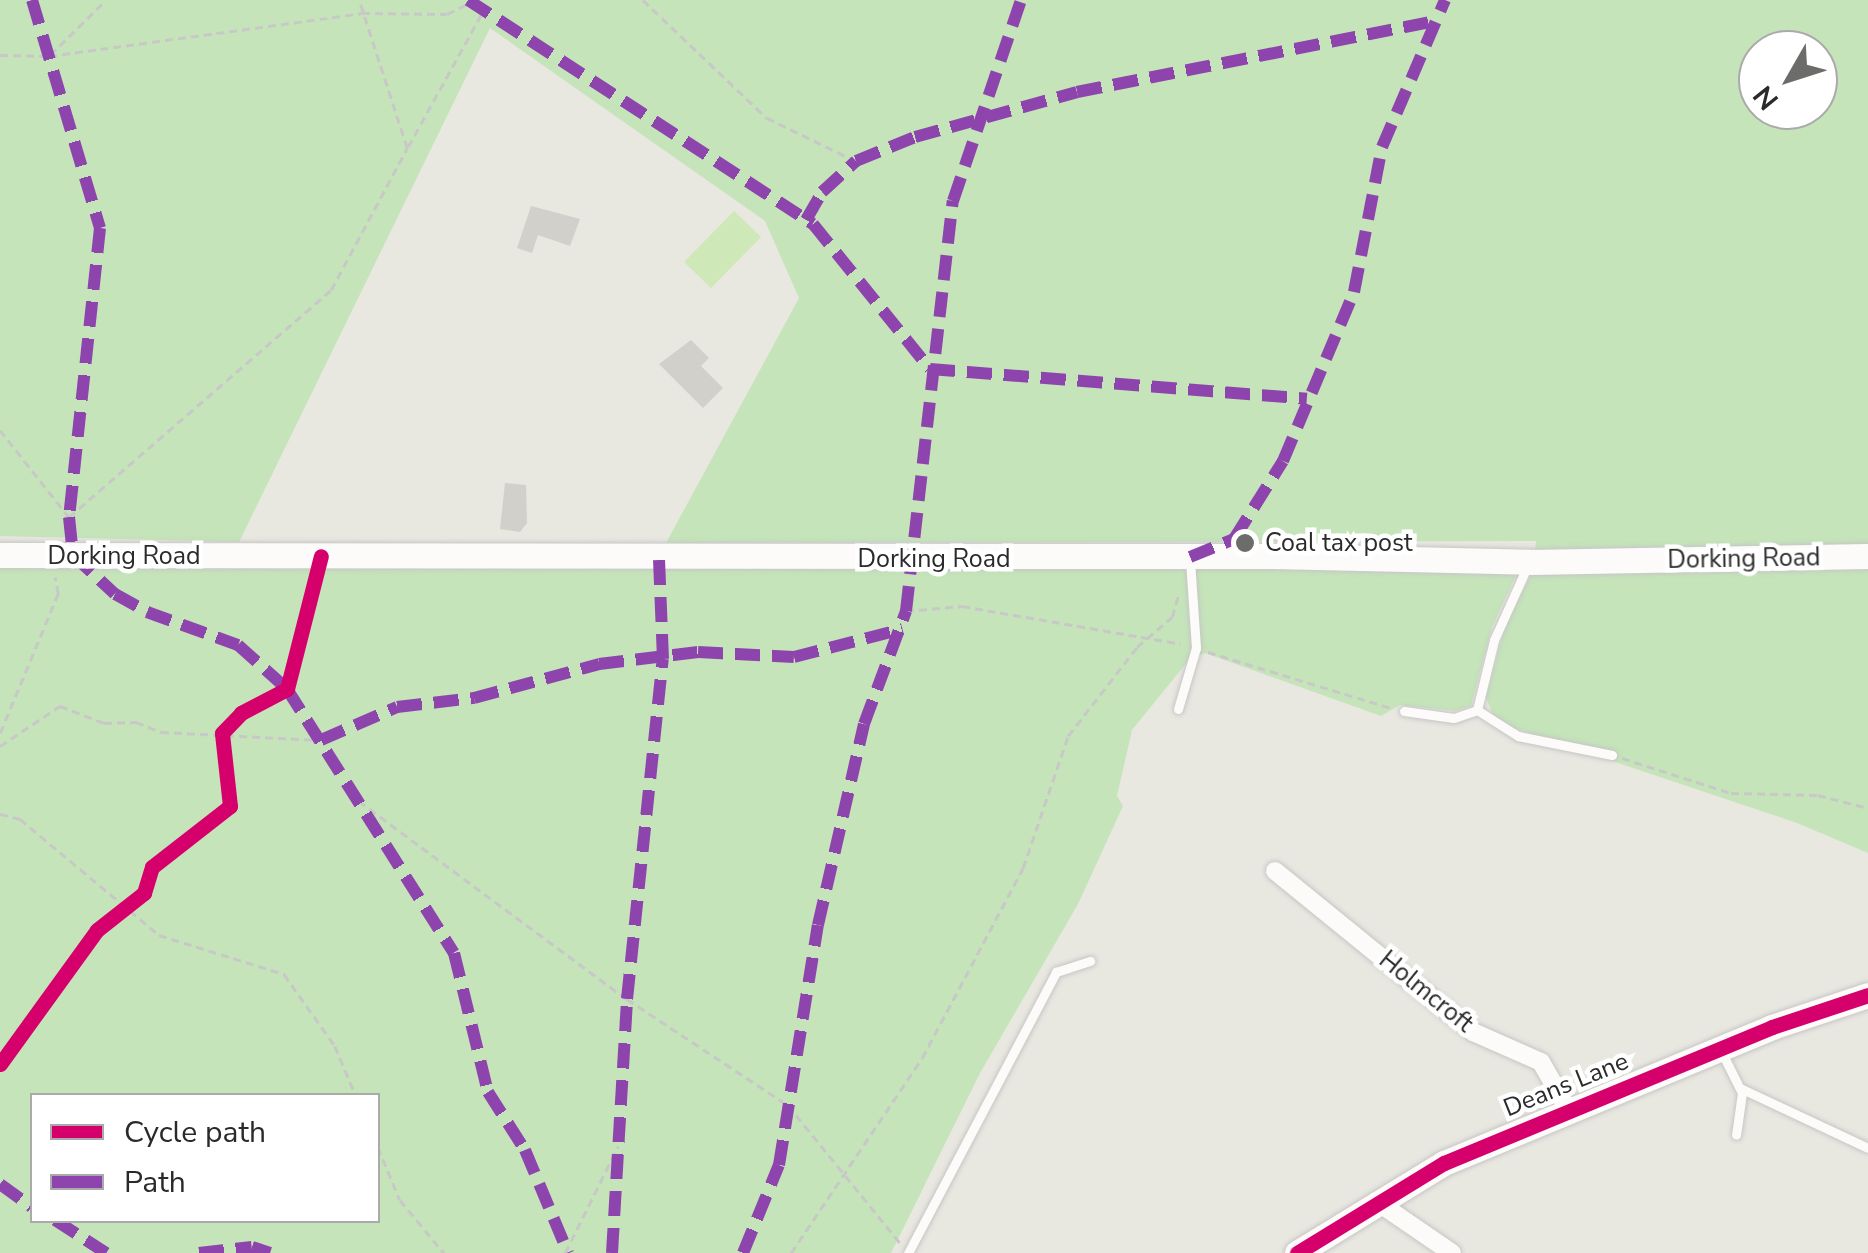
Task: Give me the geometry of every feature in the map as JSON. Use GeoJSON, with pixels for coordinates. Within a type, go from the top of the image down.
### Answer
{"type":"FeatureCollection","features":[{"type":"Feature","properties":{"kind":"main road","name":"Dorking Road"},"geometry":{"type":"LineString","coordinates":[[0,555],[1529,562],[1868,556]]}},
{"type":"Feature","properties":{"kind":"main road","name":"Deans Lane"},"geometry":{"type":"LineString","coordinates":[[1297,1253],[1376,1201],[1444,1163],[1719,1049],[1868,996]]}},
{"type":"Feature","properties":{"kind":"street","name":"Holmcroft"},"geometry":{"type":"LineString","coordinates":[[1275,870],[1473,1032],[1541,1062],[1569,1111]]}},
{"type":"Feature","properties":{"kind":"street"},"geometry":{"type":"LineString","coordinates":[[1376,1201],[1452,1253]]}},
{"type":"Feature","properties":{"kind":"lane"},"geometry":{"type":"LineString","coordinates":[[1178,708],[1196,648],[1190,558]]}},
{"type":"Feature","properties":{"kind":"lane"},"geometry":{"type":"LineString","coordinates":[[1477,710],[1494,640],[1529,562]]}},
{"type":"Feature","properties":{"kind":"lane"},"geometry":{"type":"LineString","coordinates":[[1404,711],[1454,718],[1477,710]]}},
{"type":"Feature","properties":{"kind":"lane"},"geometry":{"type":"LineString","coordinates":[[1477,710],[1518,736],[1612,755]]}},
{"type":"Feature","properties":{"kind":"lane"},"geometry":{"type":"LineString","coordinates":[[908,1253],[1056,972],[1090,961]]}},
{"type":"Feature","properties":{"kind":"lane"},"geometry":{"type":"LineString","coordinates":[[1719,1049],[1740,1088],[1736,1135]]}},
{"type":"Feature","properties":{"kind":"lane"},"geometry":{"type":"LineString","coordinates":[[1740,1088],[1868,1148]]}},
{"type":"Feature","properties":{"kind":"path"},"geometry":{"type":"LineString","coordinates":[[49,56],[106,0]]}},
{"type":"Feature","properties":{"kind":"path"},"geometry":{"type":"LineString","coordinates":[[359,0],[408,148]]}},
{"type":"Feature","properties":{"kind":"path"},"geometry":{"type":"LineString","coordinates":[[643,0],[766,118],[856,162]]}},
{"type":"Feature","properties":{"kind":"path"},"geometry":{"type":"LineString","coordinates":[[0,55],[49,56],[362,13],[447,14],[470,3]]}},
{"type":"Feature","properties":{"kind":"path"},"geometry":{"type":"LineString","coordinates":[[0,430],[69,517],[331,290],[482,11]]}},
{"type":"Feature","properties":{"kind":"path"},"geometry":{"type":"LineString","coordinates":[[0,733],[58,594],[50,556]]}},
{"type":"Feature","properties":{"kind":"path"},"geometry":{"type":"LineString","coordinates":[[790,1253],[922,1058],[1023,868],[1068,736],[1172,617],[1190,558]]}},
{"type":"Feature","properties":{"kind":"path"},"geometry":{"type":"LineString","coordinates":[[906,611],[962,606],[1150,638],[1196,648],[1404,711]]}},
{"type":"Feature","properties":{"kind":"path"},"geometry":{"type":"LineString","coordinates":[[0,746],[60,706],[104,723],[136,722],[161,732],[320,740]]}},
{"type":"Feature","properties":{"kind":"path"},"geometry":{"type":"LineString","coordinates":[[1612,755],[1730,793],[1818,795],[1868,808]]}},
{"type":"Feature","properties":{"kind":"path"},"geometry":{"type":"LineString","coordinates":[[359,800],[627,999],[788,1105],[845,1170],[908,1253]]}},
{"type":"Feature","properties":{"kind":"path"},"geometry":{"type":"LineString","coordinates":[[0,814],[20,818],[159,934],[284,974],[335,1046],[355,1093]]}},
{"type":"Feature","properties":{"kind":"path"},"geometry":{"type":"LineString","coordinates":[[565,1253],[618,1146]]}},
{"type":"Feature","properties":{"kind":"path"},"geometry":{"type":"LineString","coordinates":[[380,1152],[400,1200],[444,1253]]}},
{"type":"Feature","properties":{"kind":"green space"},"geometry":{"type":"Polygon","coordinates":[[[0,0],[1868,0],[1868,853],[1797,823],[1496,722],[1486,698],[1505,626],[1533,571],[1536,541],[666,543],[799,298],[765,221],[490,28],[239,542],[0,536],[0,0]]]}},
{"type":"Feature","properties":{"kind":"green space"},"geometry":{"type":"Polygon","coordinates":[[[734,211],[761,237],[711,288],[684,262],[734,211]]]}},
{"type":"Feature","properties":{"kind":"green space"},"geometry":{"type":"Polygon","coordinates":[[[1513,565],[1517,573],[1492,627],[1471,706],[1455,711],[1400,705],[1381,716],[1205,653],[1188,661],[1132,730],[1117,796],[1123,806],[1078,904],[980,1073],[891,1253],[0,1253],[0,566],[1513,565]]]}},
{"type":"Feature","properties":{"kind":"building"},"geometry":{"type":"Polygon","coordinates":[[[531,206],[580,219],[570,246],[538,235],[532,253],[517,248],[531,206]]]}},
{"type":"Feature","properties":{"kind":"building"},"geometry":{"type":"Polygon","coordinates":[[[691,340],[709,358],[701,366],[723,388],[703,408],[659,364],[691,340]]]}},
{"type":"Feature","properties":{"kind":"building"},"geometry":{"type":"Polygon","coordinates":[[[505,483],[526,485],[527,523],[520,532],[500,529],[505,483]]]}},
{"type":"Feature","properties":{"kind":"marked path"},"geometry":{"type":"LineString","coordinates":[[32,0],[100,228],[69,517],[73,555],[115,594],[147,612],[238,645],[287,689],[454,953],[488,1092],[525,1150],[568,1253]]}},
{"type":"Feature","properties":{"kind":"marked path"},"geometry":{"type":"LineString","coordinates":[[468,0],[813,224],[930,369],[1307,399]]}},
{"type":"Feature","properties":{"kind":"marked path"},"geometry":{"type":"LineString","coordinates":[[743,1253],[779,1165],[818,925],[864,724],[906,611],[953,201],[1021,0]]}},
{"type":"Feature","properties":{"kind":"marked path"},"geometry":{"type":"LineString","coordinates":[[1190,557],[1234,539],[1283,461],[1354,292],[1382,147],[1445,0]]}},
{"type":"Feature","properties":{"kind":"marked path"},"geometry":{"type":"LineString","coordinates":[[806,220],[822,192],[856,161],[915,137],[1077,92],[1436,21]]}},
{"type":"Feature","properties":{"kind":"marked path"},"geometry":{"type":"LineString","coordinates":[[612,1253],[627,999],[663,659],[659,560]]}},
{"type":"Feature","properties":{"kind":"marked path"},"geometry":{"type":"LineString","coordinates":[[321,740],[397,707],[474,698],[599,664],[698,652],[794,657],[902,629]]}},
{"type":"Feature","properties":{"kind":"marked path"},"geometry":{"type":"LineString","coordinates":[[0,1184],[30,1206]]}},
{"type":"Feature","properties":{"kind":"marked path"},"geometry":{"type":"LineString","coordinates":[[60,1223],[106,1253]]}},
{"type":"Feature","properties":{"kind":"marked path"},"geometry":{"type":"LineString","coordinates":[[199,1253],[252,1247],[270,1253]]}},
{"type":"Feature","properties":{"kind":"cycle path"},"geometry":{"type":"LineString","coordinates":[[0,1064],[97,930],[144,893],[152,867],[230,806],[222,733],[241,713],[287,689],[321,556]]}},
{"type":"Feature","properties":{"kind":"cycle path"},"geometry":{"type":"LineString","coordinates":[[1297,1253],[1444,1163],[1772,1027],[1868,995]]}},
{"type":"Feature","properties":{"kind":"place","name":"Coal tax post"},"geometry":{"type":"Point","coordinates":[1245,543]}}]}
